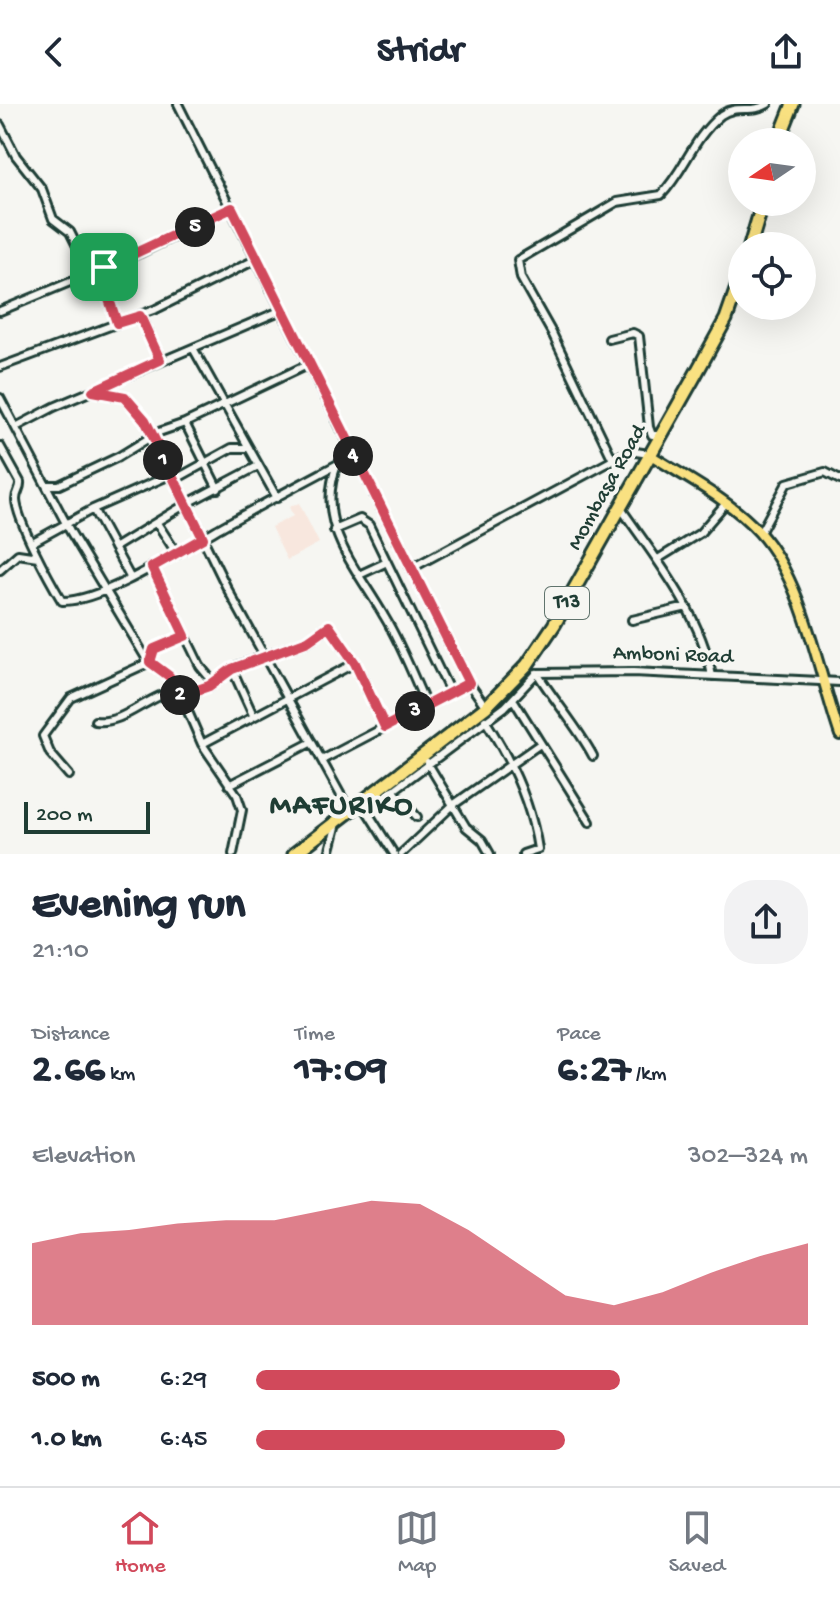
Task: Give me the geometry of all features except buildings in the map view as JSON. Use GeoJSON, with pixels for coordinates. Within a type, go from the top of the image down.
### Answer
{"type":"FeatureCollection","features":[{"type":"Feature","properties":{"kind":"highway"},"geometry":{"type":"LineString","coordinates":[[784,128],[793,104]]}},
{"type":"Feature","properties":{"kind":"highway","name":"Mombasa Road"},"geometry":{"type":"LineString","coordinates":[[294,854],[309,848],[349,810],[364,806],[532,669],[728,313]]}},
{"type":"Feature","properties":{"kind":"main road"},"geometry":{"type":"LineString","coordinates":[[649,454],[726,503],[760,533],[791,585],[840,735]]}},
{"type":"Feature","properties":{"kind":"street"},"geometry":{"type":"LineString","coordinates":[[178,104],[353,456],[469,683],[486,707]]}},
{"type":"Feature","properties":{"kind":"street"},"geometry":{"type":"LineString","coordinates":[[613,460],[552,333],[521,278],[518,260],[617,202],[661,195],[695,140],[722,114],[739,108],[759,109],[768,104]]}},
{"type":"Feature","properties":{"kind":"street"},"geometry":{"type":"LineString","coordinates":[[0,125],[18,160],[42,189],[53,219],[70,232],[84,260],[98,270],[117,323]]}},
{"type":"Feature","properties":{"kind":"street"},"geometry":{"type":"LineString","coordinates":[[1,312],[232,208]]}},
{"type":"Feature","properties":{"kind":"street"},"geometry":{"type":"LineString","coordinates":[[0,367],[140,316],[257,259]]}},
{"type":"Feature","properties":{"kind":"street"},"geometry":{"type":"LineString","coordinates":[[16,427],[160,360],[282,310]]}},
{"type":"Feature","properties":{"kind":"street"},"geometry":{"type":"LineString","coordinates":[[140,316],[160,360]]}},
{"type":"Feature","properties":{"kind":"street"},"geometry":{"type":"LineString","coordinates":[[609,339],[633,333],[639,336],[649,427],[652,435],[660,435]]}},
{"type":"Feature","properties":{"kind":"street"},"geometry":{"type":"LineString","coordinates":[[193,348],[277,498]]}},
{"type":"Feature","properties":{"kind":"street"},"geometry":{"type":"LineString","coordinates":[[47,485],[59,485],[309,364]]}},
{"type":"Feature","properties":{"kind":"street"},"geometry":{"type":"LineString","coordinates":[[93,391],[125,397],[145,420],[265,657],[349,810]]}},
{"type":"Feature","properties":{"kind":"street"},"geometry":{"type":"LineString","coordinates":[[0,398],[66,523],[150,662],[180,694],[202,744],[242,810],[233,854]]}},
{"type":"Feature","properties":{"kind":"street"},"geometry":{"type":"LineString","coordinates":[[185,423],[218,489]]}},
{"type":"Feature","properties":{"kind":"street"},"geometry":{"type":"LineString","coordinates":[[0,446],[20,482],[16,499],[39,557],[62,601],[86,597],[152,567],[353,456]]}},
{"type":"Feature","properties":{"kind":"street"},"geometry":{"type":"LineString","coordinates":[[33,542],[93,509],[172,478],[232,448],[249,448]]}},
{"type":"Feature","properties":{"kind":"street"},"geometry":{"type":"LineString","coordinates":[[412,568],[629,451],[649,454]]}},
{"type":"Feature","properties":{"kind":"street"},"geometry":{"type":"LineString","coordinates":[[337,465],[330,501],[334,530],[386,618],[426,705]]}},
{"type":"Feature","properties":{"kind":"street"},"geometry":{"type":"LineString","coordinates":[[114,548],[186,504],[258,466]]}},
{"type":"Feature","properties":{"kind":"street"},"geometry":{"type":"LineString","coordinates":[[760,533],[787,483],[825,472],[840,480]]}},
{"type":"Feature","properties":{"kind":"street"},"geometry":{"type":"LineString","coordinates":[[658,559],[700,533],[726,503]]}},
{"type":"Feature","properties":{"kind":"street"},"geometry":{"type":"LineString","coordinates":[[620,507],[658,559],[664,574],[687,607],[707,649],[712,676]]}},
{"type":"Feature","properties":{"kind":"street"},"geometry":{"type":"LineString","coordinates":[[93,509],[130,577]]}},
{"type":"Feature","properties":{"kind":"street"},"geometry":{"type":"LineString","coordinates":[[334,530],[364,520],[450,692]]}},
{"type":"Feature","properties":{"kind":"street"},"geometry":{"type":"LineString","coordinates":[[157,523],[177,554]]}},
{"type":"Feature","properties":{"kind":"street"},"geometry":{"type":"LineString","coordinates":[[0,570],[18,554],[39,557]]}},
{"type":"Feature","properties":{"kind":"street"},"geometry":{"type":"LineString","coordinates":[[359,575],[387,562]]}},
{"type":"Feature","properties":{"kind":"street"},"geometry":{"type":"LineString","coordinates":[[152,567],[200,666],[214,683]]}},
{"type":"Feature","properties":{"kind":"street"},"geometry":{"type":"LineString","coordinates":[[632,620],[687,607]]}},
{"type":"Feature","properties":{"kind":"street"},"geometry":{"type":"LineString","coordinates":[[95,721],[122,716],[168,692],[180,694],[214,683],[232,669],[308,641],[329,626],[355,663],[385,727]]}},
{"type":"Feature","properties":{"kind":"street"},"geometry":{"type":"LineString","coordinates":[[69,775],[50,753],[43,736],[71,698],[150,662],[154,649],[185,636]]}},
{"type":"Feature","properties":{"kind":"street"},"geometry":{"type":"LineString","coordinates":[[202,744],[355,663]]}},
{"type":"Feature","properties":{"kind":"street"},"geometry":{"type":"LineString","coordinates":[[232,669],[253,715]]}},
{"type":"Feature","properties":{"kind":"street"},"geometry":{"type":"LineString","coordinates":[[394,854],[364,806],[393,790],[426,757],[513,699],[532,669],[576,726],[593,756]]}},
{"type":"Feature","properties":{"kind":"street","name":"Amboni Road"},"geometry":{"type":"LineString","coordinates":[[532,669],[840,682]]}},
{"type":"Feature","properties":{"kind":"street"},"geometry":{"type":"LineString","coordinates":[[322,760],[469,683]]}},
{"type":"Feature","properties":{"kind":"street"},"geometry":{"type":"LineString","coordinates":[[513,699],[590,822]]}},
{"type":"Feature","properties":{"kind":"street"},"geometry":{"type":"LineString","coordinates":[[485,720],[511,764],[531,811],[538,847],[534,853],[523,854]]}},
{"type":"Feature","properties":{"kind":"street"},"geometry":{"type":"LineString","coordinates":[[229,785],[312,742]]}},
{"type":"Feature","properties":{"kind":"street"},"geometry":{"type":"LineString","coordinates":[[401,854],[453,805],[540,744]]}},
{"type":"Feature","properties":{"kind":"street"},"geometry":{"type":"LineString","coordinates":[[426,757],[453,805],[490,854]]}},
{"type":"Feature","properties":{"kind":"street"},"geometry":{"type":"LineString","coordinates":[[393,790],[417,817]]}},
{"type":"Feature","properties":{"kind":"street"},"geometry":{"type":"LineString","coordinates":[[329,854],[337,837],[338,818]]}},
{"type":"Feature","properties":{"kind":"shaded area"},"geometry":{"type":"Polygon","coordinates":[[[299,503],[319,543],[287,560],[271,527],[293,516],[289,507],[299,503]]]}},
{"type":"Feature","properties":{"kind":"district","name":"MAFURIKO"},"geometry":{"type":"Point","coordinates":[342,807]}},
{"type":"Feature","properties":{"kind":"route"},"geometry":{"type":"LineString","coordinates":[[232,208],[353,456],[469,683],[385,727],[355,663],[329,626],[308,641],[232,669],[209,686],[180,696],[169,676],[150,662],[154,649],[185,636],[164,598],[152,567],[203,538],[145,420],[125,397],[93,391],[160,360],[140,316],[117,323],[99,270],[104,267],[232,208]]}}]}
